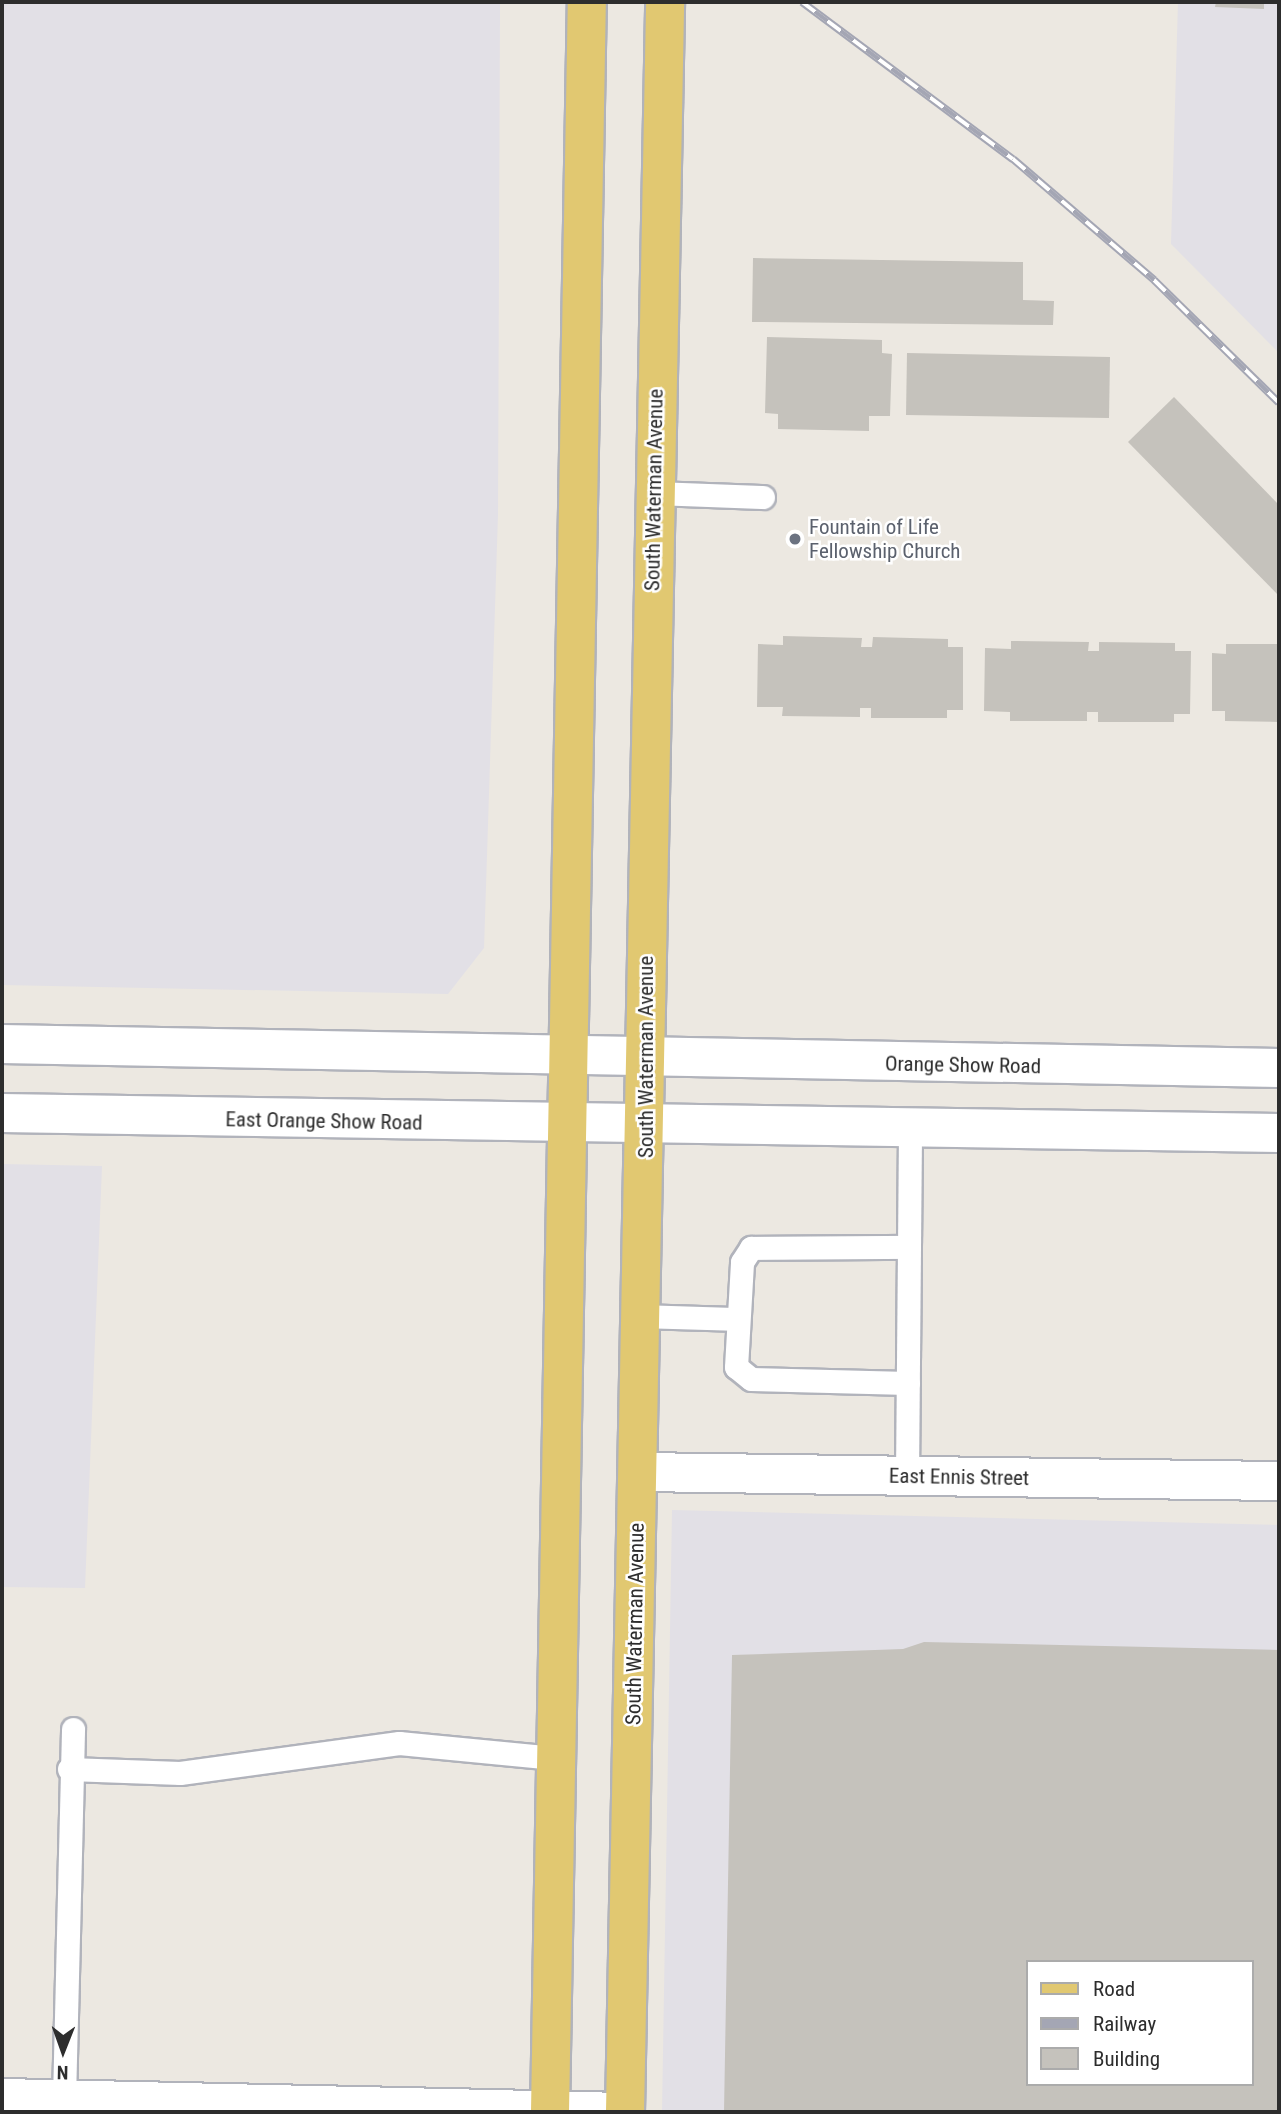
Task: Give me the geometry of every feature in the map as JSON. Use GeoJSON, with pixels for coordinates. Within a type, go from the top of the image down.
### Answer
{"type":"FeatureCollection","features":[{"type":"Feature","properties":{"kind":"main road"},"geometry":{"type":"LineString","coordinates":[[550,2111],[564,1126],[587,2]]}},
{"type":"Feature","properties":{"kind":"main road","name":"South Waterman Avenue"},"geometry":{"type":"LineString","coordinates":[[625,2112],[646,1124],[653,493],[665,2]]}},
{"type":"Feature","properties":{"kind":"main road"},"geometry":{"type":"LineString","coordinates":[[2,1044],[646,1061]]}},
{"type":"Feature","properties":{"kind":"main road","name":"Orange Show Road"},"geometry":{"type":"LineString","coordinates":[[646,1061],[1279,1068]]}},
{"type":"Feature","properties":{"kind":"main road","name":"East Orange Show Road"},"geometry":{"type":"LineString","coordinates":[[2,1114],[564,1126],[646,1124]]}},
{"type":"Feature","properties":{"kind":"main road"},"geometry":{"type":"LineString","coordinates":[[646,1124],[1279,1133]]}},
{"type":"Feature","properties":{"kind":"main road","name":"East Ennis Street"},"geometry":{"type":"LineString","coordinates":[[639,1472],[1279,1481]]}},
{"type":"Feature","properties":{"kind":"main road"},"geometry":{"type":"LineString","coordinates":[[2,2098],[625,2112]]}},
{"type":"Feature","properties":{"kind":"lane"},"geometry":{"type":"LineString","coordinates":[[653,493],[763,497]]}},
{"type":"Feature","properties":{"kind":"lane"},"geometry":{"type":"LineString","coordinates":[[907,1476],[910,1127]]}},
{"type":"Feature","properties":{"kind":"lane"},"geometry":{"type":"LineString","coordinates":[[908,1382],[751,1379],[736,1367],[742,1262],[751,1248],[909,1247]]}},
{"type":"Feature","properties":{"kind":"lane"},"geometry":{"type":"LineString","coordinates":[[642,1317],[738,1319]]}},
{"type":"Feature","properties":{"kind":"lane"},"geometry":{"type":"LineString","coordinates":[[64,2099],[69,1769],[73,1729]]}},
{"type":"Feature","properties":{"kind":"lane"},"geometry":{"type":"LineString","coordinates":[[69,1769],[180,1773],[399,1743],[554,1758]]}},
{"type":"Feature","properties":{"kind":"shaded area"},"geometry":{"type":"Polygon","coordinates":[[[2,2],[500,2],[498,514],[484,948],[448,994],[2,985],[2,2]]]}},
{"type":"Feature","properties":{"kind":"shaded area"},"geometry":{"type":"Polygon","coordinates":[[[1178,2],[1279,2],[1279,353],[1171,244],[1178,2]]]}},
{"type":"Feature","properties":{"kind":"shaded area"},"geometry":{"type":"Polygon","coordinates":[[[2,1164],[102,1166],[85,1588],[2,1587],[2,1164]]]}},
{"type":"Feature","properties":{"kind":"shaded area"},"geometry":{"type":"Polygon","coordinates":[[[672,1510],[1279,1525],[1279,2112],[662,2112],[672,1510]]]}},
{"type":"Feature","properties":{"kind":"building"},"geometry":{"type":"Polygon","coordinates":[[[1216,2],[1264,2],[1264,9],[1215,7],[1216,2]]]}},
{"type":"Feature","properties":{"kind":"building"},"geometry":{"type":"Polygon","coordinates":[[[753,258],[1023,262],[1023,300],[1054,301],[1053,325],[752,322],[753,258]]]}},
{"type":"Feature","properties":{"kind":"building"},"geometry":{"type":"Polygon","coordinates":[[[767,337],[882,340],[882,353],[892,354],[890,416],[869,416],[869,431],[778,429],[778,414],[765,413],[767,337]]]}},
{"type":"Feature","properties":{"kind":"building"},"geometry":{"type":"Polygon","coordinates":[[[907,353],[1110,357],[1109,418],[906,415],[907,353]]]}},
{"type":"Feature","properties":{"kind":"building"},"geometry":{"type":"Polygon","coordinates":[[[1174,397],[1279,505],[1279,596],[1128,442],[1174,397]]]}},
{"type":"Feature","properties":{"kind":"building"},"geometry":{"type":"Polygon","coordinates":[[[783,636],[862,638],[861,647],[872,647],[873,637],[948,639],[948,647],[963,647],[963,710],[947,710],[947,718],[871,718],[871,708],[860,708],[860,717],[782,716],[783,707],[757,707],[758,644],[783,645],[783,636]]]}},
{"type":"Feature","properties":{"kind":"building"},"geometry":{"type":"Polygon","coordinates":[[[1011,641],[1089,642],[1088,651],[1099,651],[1099,642],[1175,643],[1175,651],[1191,651],[1190,714],[1174,714],[1174,722],[1098,722],[1098,712],[1087,712],[1087,721],[1010,721],[1010,712],[984,711],[985,648],[1011,649],[1011,641]]]}},
{"type":"Feature","properties":{"kind":"building"},"geometry":{"type":"Polygon","coordinates":[[[1226,644],[1279,644],[1279,722],[1225,721],[1225,711],[1212,711],[1212,653],[1226,654],[1226,644]]]}},
{"type":"Feature","properties":{"kind":"building"},"geometry":{"type":"Polygon","coordinates":[[[924,1642],[1279,1650],[1279,2112],[724,2112],[732,1655],[903,1649],[924,1642]]]}},
{"type":"Feature","properties":{"kind":"railway"},"geometry":{"type":"LineString","coordinates":[[802,2],[1013,159],[1154,280],[1279,403]]}},
{"type":"Feature","properties":{"kind":"place","name":"Fountain of Life Fellowship Church"},"geometry":{"type":"Point","coordinates":[795,539]}}]}
